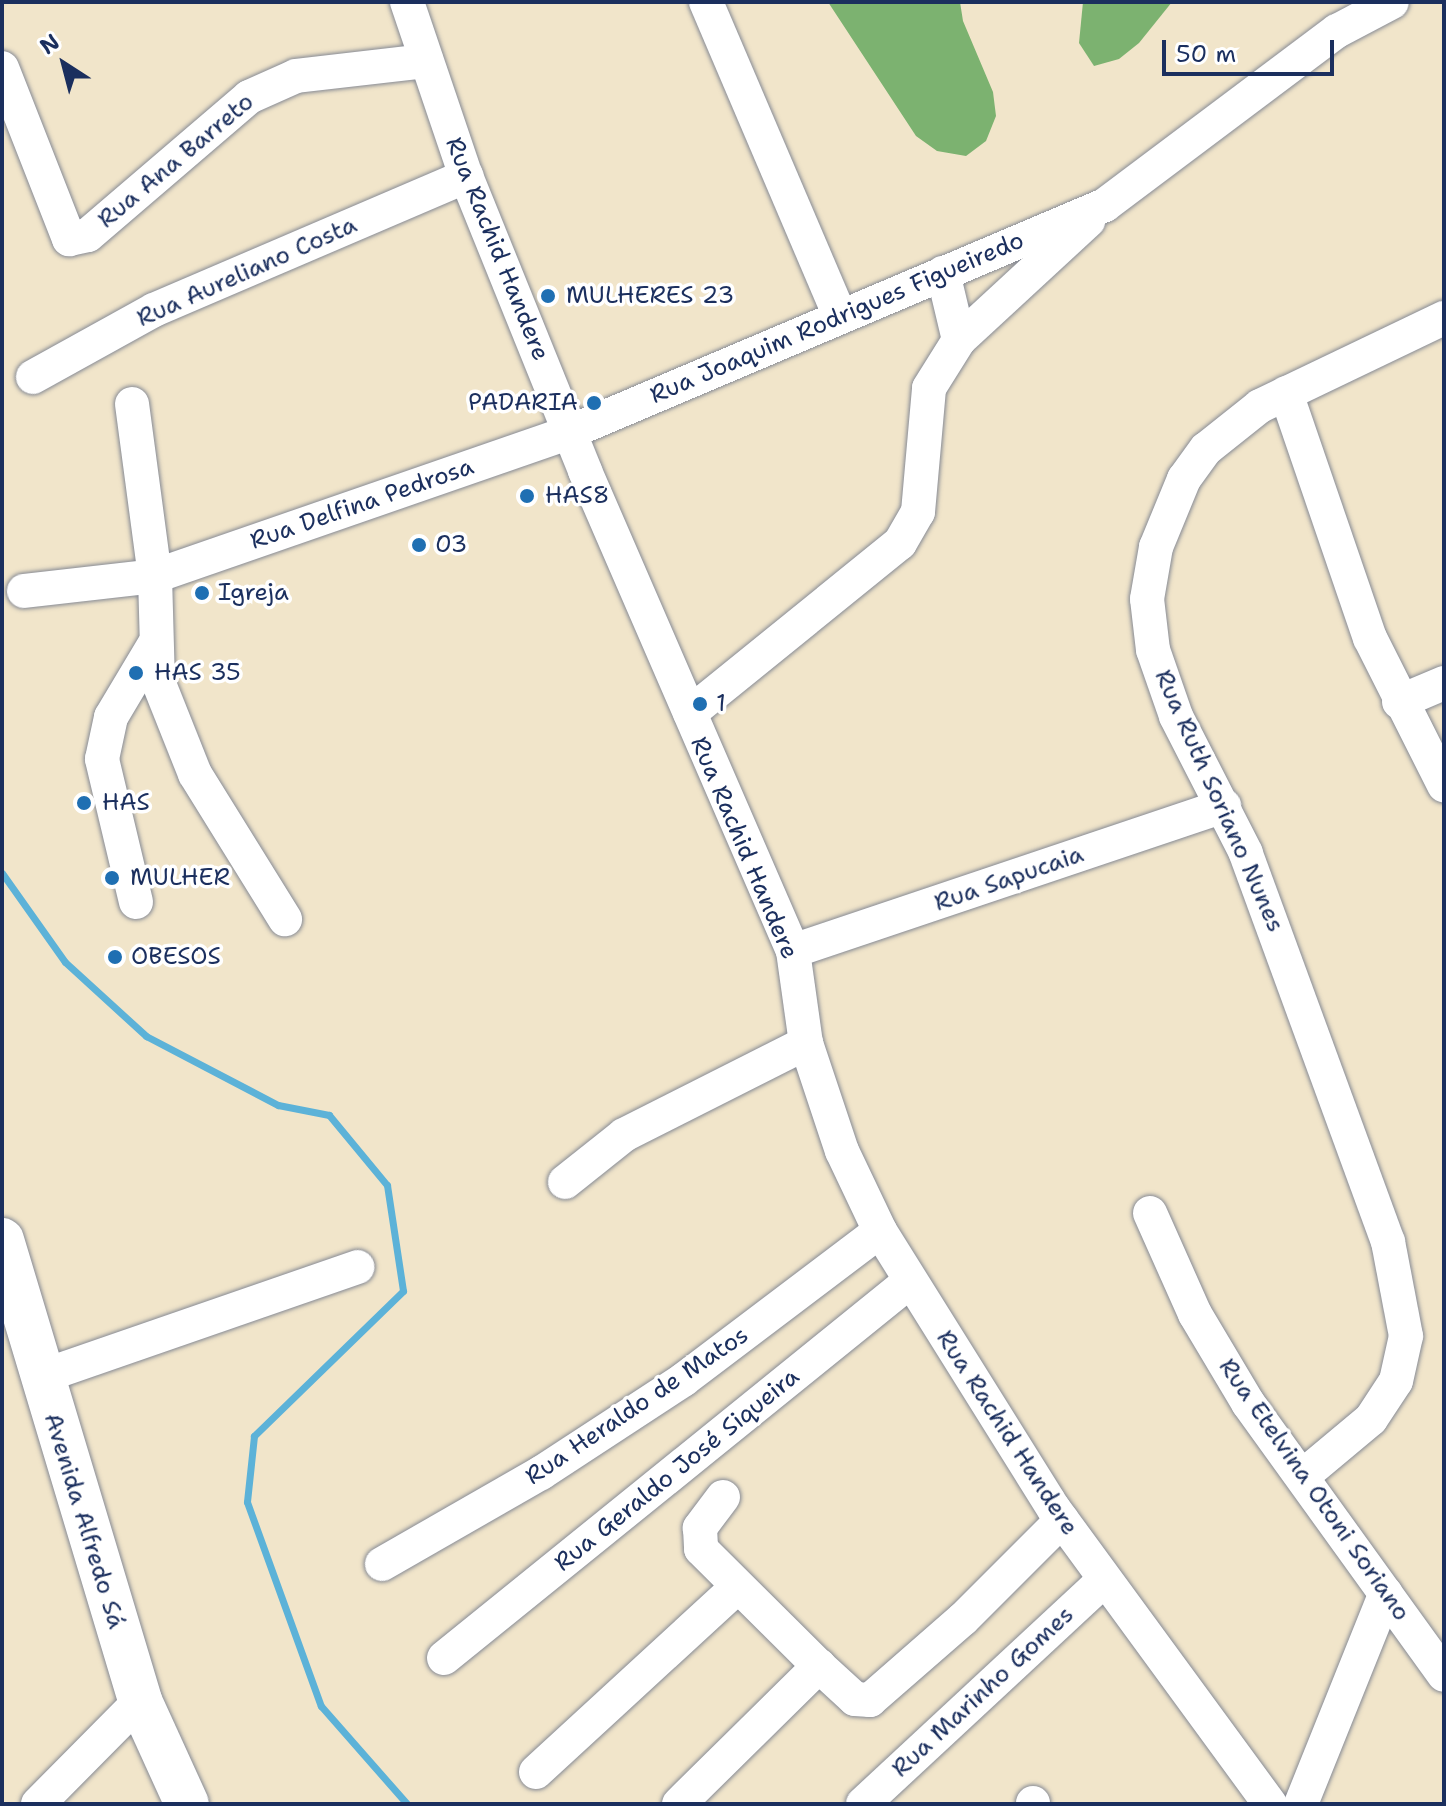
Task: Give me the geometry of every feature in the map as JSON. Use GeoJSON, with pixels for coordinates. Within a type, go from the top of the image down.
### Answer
{"type":"FeatureCollection","features":[{"type":"Feature","properties":{"kind":"highway","name":"Avenida Alfredo Sá"},"geometry":{"type":"LineString","coordinates":[[2,1240],[40,1377],[140,1701],[187,1801]]}},
{"type":"Feature","properties":{"kind":"street","name":"Rua Rachid Handere"},"geometry":{"type":"LineString","coordinates":[[407,2],[466,176],[570,432],[793,951],[806,1043],[842,1151],[880,1231],[909,1282],[1058,1514],[1266,1802]]}},
{"type":"Feature","properties":{"kind":"street"},"geometry":{"type":"LineString","coordinates":[[706,2],[839,314]]}},
{"type":"Feature","properties":{"kind":"street","name":"Rua Joaquim Rodrigues Figueiredo"},"geometry":{"type":"LineString","coordinates":[[690,713],[900,543],[918,512],[929,388],[959,340],[1105,205],[1337,31],[1392,2]]}},
{"type":"Feature","properties":{"kind":"street","name":"Rua Ana Barreto"},"geometry":{"type":"LineString","coordinates":[[2,68],[69,239],[88,235],[249,97],[296,76],[426,61]]}},
{"type":"Feature","properties":{"kind":"street","name":"Rua Aureliano Costa"},"geometry":{"type":"LineString","coordinates":[[33,377],[154,310],[466,176]]}},
{"type":"Feature","properties":{"kind":"street","name":"Rua Joaquim Rodrigues Figueiredo"},"geometry":{"type":"LineString","coordinates":[[570,432],[839,314],[1105,205]]}},
{"type":"Feature","properties":{"kind":"street"},"geometry":{"type":"LineString","coordinates":[[943,273],[959,340]]}},
{"type":"Feature","properties":{"kind":"street","name":"Rua Ruth Soriano Nunes"},"geometry":{"type":"LineString","coordinates":[[1304,1475],[1371,1419],[1396,1381],[1406,1336],[1388,1242],[1286,954],[1224,806],[1176,716],[1153,650],[1147,599],[1156,547],[1184,479],[1229,427],[1286,393],[1444,318]]}},
{"type":"Feature","properties":{"kind":"street"},"geometry":{"type":"LineString","coordinates":[[1286,393],[1341,559],[1399,702],[1444,785]]}},
{"type":"Feature","properties":{"kind":"street"},"geometry":{"type":"LineString","coordinates":[[132,404],[155,576],[154,645],[158,681],[178,737],[285,919]]}},
{"type":"Feature","properties":{"kind":"street","name":"Rua Delfina Pedrosa"},"geometry":{"type":"LineString","coordinates":[[24,591],[155,576],[570,432]]}},
{"type":"Feature","properties":{"kind":"street"},"geometry":{"type":"LineString","coordinates":[[136,902],[102,759],[116,705],[154,645]]}},
{"type":"Feature","properties":{"kind":"street"},"geometry":{"type":"LineString","coordinates":[[1399,702],[1444,683]]}},
{"type":"Feature","properties":{"kind":"street","name":"Rua Sapucaia"},"geometry":{"type":"LineString","coordinates":[[793,951],[1224,806]]}},
{"type":"Feature","properties":{"kind":"street"},"geometry":{"type":"LineString","coordinates":[[565,1182],[624,1135],[806,1043]]}},
{"type":"Feature","properties":{"kind":"street","name":"Rua Etelvina Otoni Soriano"},"geometry":{"type":"LineString","coordinates":[[1150,1213],[1195,1314],[1248,1403],[1304,1475],[1444,1675]]}},
{"type":"Feature","properties":{"kind":"street","name":"Rua Heraldo de Matos"},"geometry":{"type":"LineString","coordinates":[[382,1564],[541,1473],[670,1389],[880,1231]]}},
{"type":"Feature","properties":{"kind":"street"},"geometry":{"type":"LineString","coordinates":[[40,1377],[357,1267]]}},
{"type":"Feature","properties":{"kind":"street","name":"Rua Geraldo José Siqueira"},"geometry":{"type":"LineString","coordinates":[[444,1658],[909,1282]]}},
{"type":"Feature","properties":{"kind":"street"},"geometry":{"type":"LineString","coordinates":[[723,1497],[697,1540],[737,1587],[819,1666],[855,1699],[870,1700],[921,1655],[1058,1514]]}},
{"type":"Feature","properties":{"kind":"street","name":"Rua Marinho Gomes"},"geometry":{"type":"LineString","coordinates":[[863,1804],[1104,1580]]}},
{"type":"Feature","properties":{"kind":"street"},"geometry":{"type":"LineString","coordinates":[[536,1772],[737,1587]]}},
{"type":"Feature","properties":{"kind":"street"},"geometry":{"type":"LineString","coordinates":[[1301,1804],[1386,1593]]}},
{"type":"Feature","properties":{"kind":"street"},"geometry":{"type":"LineString","coordinates":[[679,1804],[819,1666]]}},
{"type":"Feature","properties":{"kind":"street"},"geometry":{"type":"LineString","coordinates":[[38,1804],[140,1701]]}},
{"type":"Feature","properties":{"kind":"green space"},"geometry":{"type":"Polygon","coordinates":[[[828,2],[960,2],[963,21],[993,92],[996,116],[986,141],[966,156],[937,151],[916,136],[828,2]]]}},
{"type":"Feature","properties":{"kind":"green space"},"geometry":{"type":"Polygon","coordinates":[[[1083,2],[1172,2],[1139,43],[1119,59],[1094,66],[1079,43],[1083,2]]]}},
{"type":"Feature","properties":{"kind":"waterway"},"geometry":{"type":"LineString","coordinates":[[2,873],[65,962],[146,1036],[278,1105],[329,1115],[387,1185],[403,1291],[254,1436],[247,1502],[321,1706],[407,1804]]}},
{"type":"Feature","properties":{"kind":"place","name":"MULHERES 23"},"geometry":{"type":"Point","coordinates":[548,296]}},
{"type":"Feature","properties":{"kind":"place","name":"PADARIA"},"geometry":{"type":"Point","coordinates":[594,403]}},
{"type":"Feature","properties":{"kind":"place","name":"HAS8"},"geometry":{"type":"Point","coordinates":[527,496]}},
{"type":"Feature","properties":{"kind":"place","name":"03"},"geometry":{"type":"Point","coordinates":[419,545]}},
{"type":"Feature","properties":{"kind":"place","name":"Igreja"},"geometry":{"type":"Point","coordinates":[202,593]}},
{"type":"Feature","properties":{"kind":"place","name":"HAS 35"},"geometry":{"type":"Point","coordinates":[136,673]}},
{"type":"Feature","properties":{"kind":"place","name":"1"},"geometry":{"type":"Point","coordinates":[700,704]}},
{"type":"Feature","properties":{"kind":"place","name":"HAS"},"geometry":{"type":"Point","coordinates":[84,803]}},
{"type":"Feature","properties":{"kind":"place","name":"MULHER"},"geometry":{"type":"Point","coordinates":[112,878]}},
{"type":"Feature","properties":{"kind":"place","name":"OBESOS"},"geometry":{"type":"Point","coordinates":[115,957]}}]}
